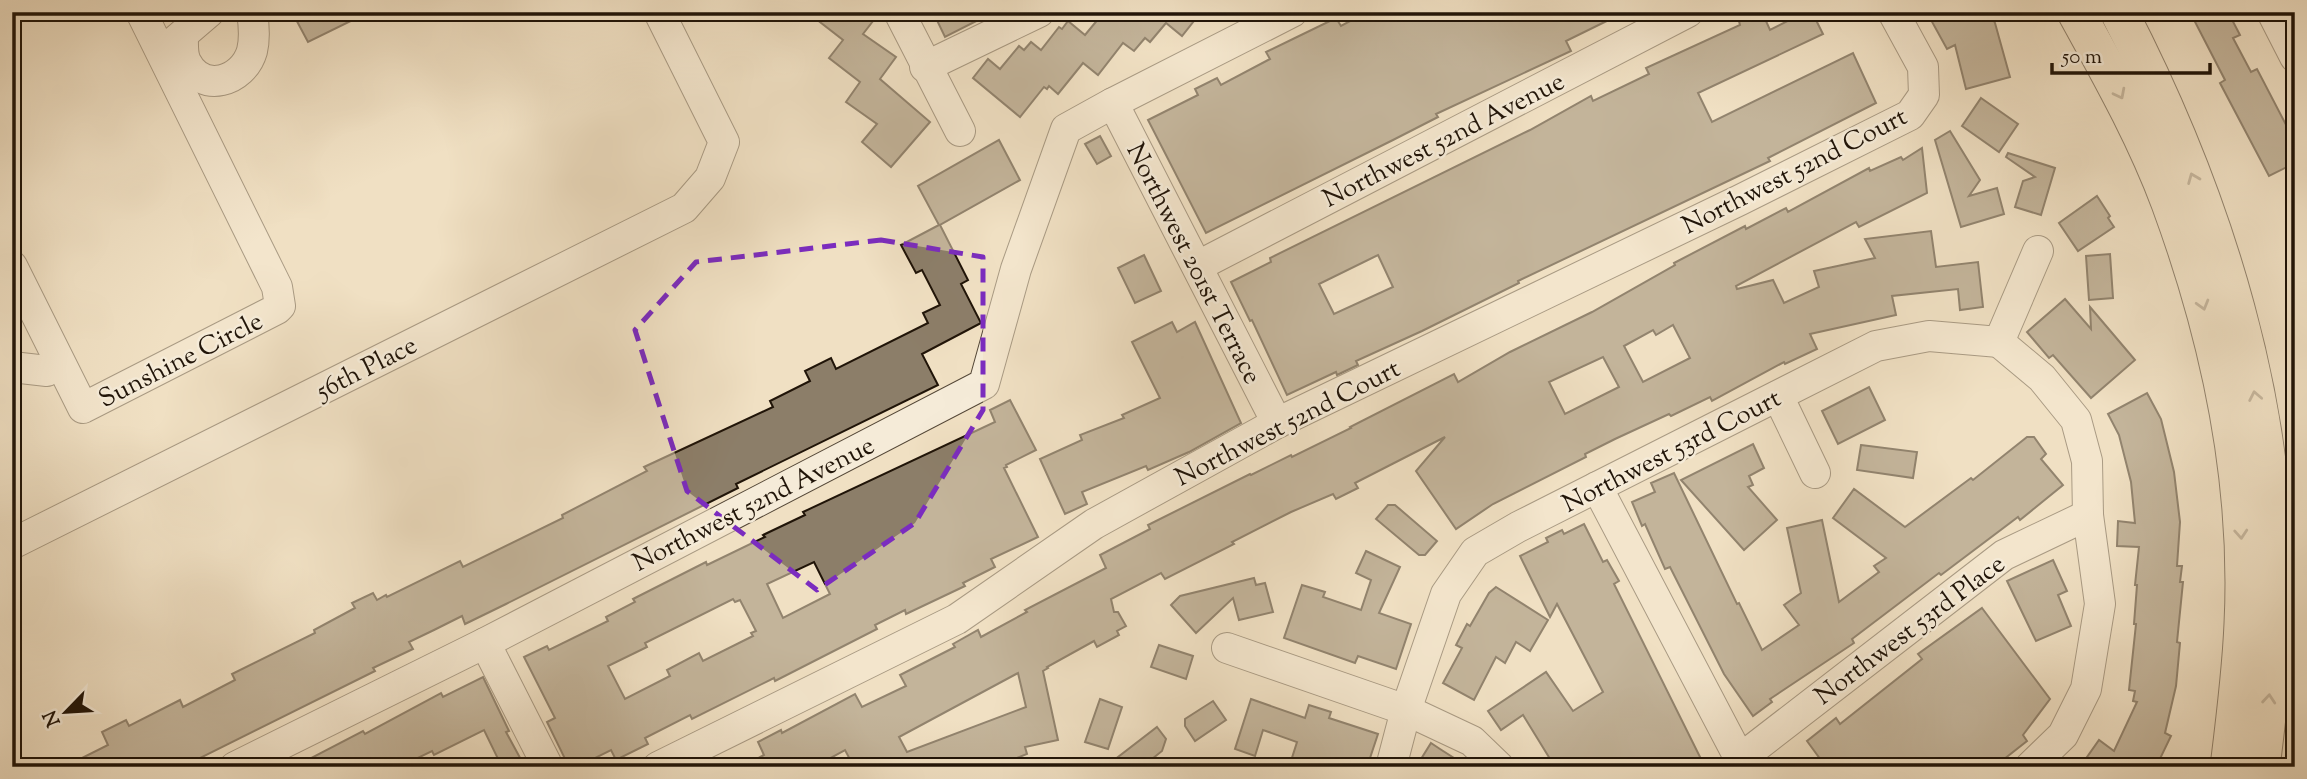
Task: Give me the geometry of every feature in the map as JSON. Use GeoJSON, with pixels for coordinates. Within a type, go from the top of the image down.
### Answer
{"type":"FeatureCollection","features":[{"type":"Feature","properties":{"kind":"main road"},"geometry":{"type":"LineString","coordinates":[[2076,12],[2139,130],[2169,201],[2195,276],[2274,545],[2275,622],[2269,702],[2260,767]]}},
{"type":"Feature","properties":{"kind":"main road"},"geometry":{"type":"LineString","coordinates":[[2119,12],[2170,119],[2199,191],[2225,267],[2245,342],[2252,465],[2242,546],[2243,622],[2238,699],[2229,767]]}},
{"type":"Feature","properties":{"kind":"street","name":"Sunshine Circle"},"geometry":{"type":"LineString","coordinates":[[12,266],[83,408],[280,306],[277,287],[172,44],[141,12]]}},
{"type":"Feature","properties":{"kind":"street"},"geometry":{"type":"LineString","coordinates":[[209,12],[172,44],[202,80],[215,82],[240,72],[252,50],[252,12]]}},
{"type":"Feature","properties":{"kind":"street","name":"56th Place"},"geometry":{"type":"LineString","coordinates":[[12,544],[684,208],[710,178],[723,142],[659,12]]}},
{"type":"Feature","properties":{"kind":"street"},"geometry":{"type":"LineString","coordinates":[[899,12],[960,131]]}},
{"type":"Feature","properties":{"kind":"street"},"geometry":{"type":"LineString","coordinates":[[925,67],[1039,12]]}},
{"type":"Feature","properties":{"kind":"street","name":"Northwest 52nd Avenue"},"geometry":{"type":"LineString","coordinates":[[235,767],[485,643],[984,384],[1016,269],[1066,129],[1292,12]]}},
{"type":"Feature","properties":{"kind":"street","name":"Northwest 52nd Court"},"geometry":{"type":"LineString","coordinates":[[658,767],[957,619],[1094,524],[1277,423],[1910,115],[1924,95],[1923,67],[1893,12]]}},
{"type":"Feature","properties":{"kind":"street"},"geometry":{"type":"LineString","coordinates":[[2272,12],[2295,57]]}},
{"type":"Feature","properties":{"kind":"street","name":"Northwest 52nd Avenue"},"geometry":{"type":"LineString","coordinates":[[1198,266],[1683,13]]}},
{"type":"Feature","properties":{"kind":"street","name":"Northwest 201st Terrace"},"geometry":{"type":"LineString","coordinates":[[1113,103],[1277,423]]}},
{"type":"Feature","properties":{"kind":"street"},"geometry":{"type":"LineString","coordinates":[[2030,767],[2063,735],[2086,689],[2100,604],[2088,515],[2087,461],[2076,419],[2042,378],[1999,342],[2038,251]]}},
{"type":"Feature","properties":{"kind":"street","name":"Northwest 53rd Court"},"geometry":{"type":"LineString","coordinates":[[1391,767],[1406,710],[1446,594],[1475,552],[1518,527],[1876,346],[1929,336],[1999,342]]}},
{"type":"Feature","properties":{"kind":"street"},"geometry":{"type":"LineString","coordinates":[[12,367],[47,371]]}},
{"type":"Feature","properties":{"kind":"street"},"geometry":{"type":"LineString","coordinates":[[1778,396],[1815,472]]}},
{"type":"Feature","properties":{"kind":"street"},"geometry":{"type":"LineString","coordinates":[[1597,487],[1742,763]]}},
{"type":"Feature","properties":{"kind":"street","name":"Northwest 53rd Place"},"geometry":{"type":"LineString","coordinates":[[1742,763],[2004,555],[2088,515]]}},
{"type":"Feature","properties":{"kind":"street"},"geometry":{"type":"LineString","coordinates":[[485,643],[548,767]]}},
{"type":"Feature","properties":{"kind":"street"},"geometry":{"type":"LineString","coordinates":[[1227,648],[1406,710],[1472,741],[1499,767]]}},
{"type":"Feature","properties":{"kind":"highlighted area"},"geometry":{"type":"Polygon","coordinates":[[[881,240],[983,257],[983,410],[915,523],[817,590],[687,491],[635,330],[696,262],[881,240]]]}},
{"type":"Feature","properties":{"kind":"building"},"geometry":{"type":"Polygon","coordinates":[[[292,12],[369,12],[308,42],[292,12]]]}},
{"type":"Feature","properties":{"kind":"building"},"geometry":{"type":"Polygon","coordinates":[[[807,12],[880,12],[863,34],[896,57],[880,79],[930,122],[891,167],[862,142],[877,124],[846,102],[860,82],[829,58],[843,40],[807,12]]]}},
{"type":"Feature","properties":{"kind":"building"},"geometry":{"type":"Polygon","coordinates":[[[933,12],[994,12],[945,37],[933,12]]]}},
{"type":"Feature","properties":{"kind":"building"},"geometry":{"type":"Polygon","coordinates":[[[1104,12],[1201,12],[1182,36],[1166,23],[1150,42],[1145,38],[1134,51],[1123,43],[1098,75],[1083,63],[1058,94],[1049,86],[1047,89],[1044,87],[1020,117],[973,78],[988,59],[1000,69],[1019,46],[1024,50],[1031,42],[1041,50],[1059,27],[1062,29],[1068,21],[1085,35],[1104,12]]]}},
{"type":"Feature","properties":{"kind":"building"},"geometry":{"type":"Polygon","coordinates":[[[1367,12],[1625,12],[1566,41],[1571,51],[1436,114],[1438,117],[1206,233],[1148,120],[1198,95],[1195,89],[1217,78],[1221,85],[1270,59],[1266,52],[1336,18],[1341,26],[1367,12]]]}},
{"type":"Feature","properties":{"kind":"building"},"geometry":{"type":"Polygon","coordinates":[[[1762,12],[1770,30],[1805,12],[1812,12],[1823,34],[1698,93],[1712,122],[1853,53],[1876,103],[1768,158],[1770,161],[1356,361],[1358,365],[1337,375],[1336,372],[1287,395],[1231,282],[1271,262],[1270,258],[1530,130],[1591,96],[1593,101],[1649,74],[1646,68],[1740,25],[1739,21],[1762,12]],[[1378,255],[1319,284],[1334,314],[1393,287],[1378,255]]]}},
{"type":"Feature","properties":{"kind":"building"},"geometry":{"type":"Polygon","coordinates":[[[1945,12],[1990,12],[2010,77],[1966,89],[1955,45],[1947,49],[1931,20],[1945,12]]]}},
{"type":"Feature","properties":{"kind":"building"},"geometry":{"type":"Polygon","coordinates":[[[2204,12],[2228,12],[2240,35],[2233,38],[2251,72],[2257,69],[2295,142],[2295,163],[2269,176],[2220,83],[2225,80],[2193,18],[2204,12]]]}},
{"type":"Feature","properties":{"kind":"building"},"geometry":{"type":"Polygon","coordinates":[[[1981,98],[2018,124],[1999,152],[1962,126],[1981,98]]]}},
{"type":"Feature","properties":{"kind":"building"},"geometry":{"type":"Polygon","coordinates":[[[1950,131],[1980,180],[1969,196],[1997,188],[2004,214],[1961,227],[1935,140],[1950,131]]]}},
{"type":"Feature","properties":{"kind":"building"},"geometry":{"type":"Polygon","coordinates":[[[1100,136],[1111,156],[1097,164],[1085,144],[1100,136]]]}},
{"type":"Feature","properties":{"kind":"building"},"geometry":{"type":"Polygon","coordinates":[[[999,140],[1020,180],[940,225],[968,280],[961,284],[981,323],[922,354],[938,385],[736,484],[738,488],[465,624],[462,616],[409,642],[413,649],[373,668],[375,671],[182,767],[64,767],[108,745],[102,732],[126,720],[129,726],[180,700],[183,707],[235,680],[232,674],[315,633],[314,630],[355,608],[352,603],[373,593],[377,600],[386,595],[387,597],[460,561],[463,567],[563,518],[562,515],[647,471],[644,467],[773,407],[770,401],[810,381],[805,371],[831,358],[836,369],[928,323],[923,313],[940,305],[922,270],[916,273],[901,245],[939,225],[918,186],[999,140]]]}},
{"type":"Feature","properties":{"kind":"building"},"geometry":{"type":"Polygon","coordinates":[[[1922,148],[1927,193],[1859,227],[1856,222],[1736,286],[1737,289],[1773,280],[1784,303],[1819,287],[1814,271],[1875,258],[1865,239],[1931,231],[1936,267],[1978,262],[1983,307],[1960,310],[1958,289],[1892,296],[1896,315],[1810,334],[1817,349],[1785,364],[1784,362],[1712,401],[1710,397],[1615,439],[1585,454],[1586,457],[1493,504],[1456,529],[1416,471],[1445,437],[1355,483],[1358,488],[1336,499],[1333,494],[1291,512],[1165,579],[1161,573],[1111,599],[1114,612],[1118,612],[1126,626],[1117,631],[1119,635],[1097,647],[1094,641],[1043,671],[1058,740],[1025,747],[1027,754],[994,767],[854,767],[845,750],[814,767],[742,767],[764,755],[758,742],[781,730],[782,733],[855,694],[862,707],[906,686],[900,675],[955,647],[953,644],[978,630],[981,637],[1027,612],[1025,610],[1106,568],[1100,555],[1150,529],[1148,525],[1351,428],[1454,374],[1458,382],[1510,352],[1592,312],[1675,265],[1674,263],[1745,226],[1746,229],[1786,208],[1788,212],[1869,168],[1870,171],[1901,157],[1903,160],[1922,148]],[[1673,325],[1656,335],[1653,330],[1624,346],[1643,382],[1690,358],[1673,325]],[[1603,357],[1549,382],[1565,414],[1619,387],[1603,357]],[[1018,673],[899,737],[907,752],[1026,707],[1018,673]]]}},
{"type":"Feature","properties":{"kind":"building"},"geometry":{"type":"Polygon","coordinates":[[[2008,153],[2055,168],[2041,215],[2015,207],[2023,181],[2035,177],[2006,157],[2008,153]]]}},
{"type":"Feature","properties":{"kind":"building"},"geometry":{"type":"Polygon","coordinates":[[[2097,196],[2114,227],[2078,251],[2059,223],[2097,196]]]}},
{"type":"Feature","properties":{"kind":"building"},"geometry":{"type":"Polygon","coordinates":[[[2110,254],[2113,298],[2089,300],[2086,256],[2110,254]]]}},
{"type":"Feature","properties":{"kind":"building"},"geometry":{"type":"Polygon","coordinates":[[[1144,255],[1161,291],[1135,303],[1118,268],[1144,255]]]}},
{"type":"Feature","properties":{"kind":"building"},"geometry":{"type":"Polygon","coordinates":[[[2065,299],[2091,329],[2090,307],[2135,360],[2091,398],[2053,355],[2049,358],[2027,332],[2065,299]]]}},
{"type":"Feature","properties":{"kind":"building"},"geometry":{"type":"Polygon","coordinates":[[[1172,322],[1177,332],[1195,322],[1241,423],[1189,452],[1148,470],[1146,466],[1082,492],[1087,504],[1065,514],[1040,459],[1082,440],[1080,435],[1124,418],[1122,415],[1160,398],[1132,342],[1172,322]]]}},
{"type":"Feature","properties":{"kind":"building"},"geometry":{"type":"Polygon","coordinates":[[[1869,387],[1885,420],[1838,444],[1822,411],[1869,387]]]}},
{"type":"Feature","properties":{"kind":"building"},"geometry":{"type":"Polygon","coordinates":[[[2147,393],[2161,419],[2174,472],[2180,522],[2177,566],[2182,566],[2180,582],[2183,582],[2177,642],[2180,643],[2176,686],[2165,733],[2171,736],[2156,767],[2080,767],[2099,740],[2114,751],[2137,702],[2133,701],[2135,691],[2129,690],[2136,624],[2135,585],[2139,547],[2117,546],[2118,521],[2135,523],[2131,482],[2119,435],[2108,414],[2147,393]]]}},
{"type":"Feature","properties":{"kind":"building"},"geometry":{"type":"Polygon","coordinates":[[[1010,400],[1036,450],[1004,468],[1038,537],[991,559],[995,567],[963,583],[965,586],[906,614],[905,610],[875,625],[877,629],[775,681],[774,678],[692,719],[690,715],[645,738],[648,744],[616,760],[611,750],[577,767],[569,767],[547,722],[555,718],[524,657],[547,646],[549,650],[608,621],[606,617],[635,602],[633,599],[706,562],[707,565],[765,537],[763,535],[805,515],[803,512],[995,422],[990,410],[1010,400]],[[814,562],[767,584],[783,618],[830,594],[814,562]],[[733,599],[645,643],[647,647],[608,666],[625,699],[670,676],[667,670],[699,653],[703,661],[753,636],[751,633],[756,631],[740,600],[735,602],[733,599]]]}},
{"type":"Feature","properties":{"kind":"building"},"geometry":{"type":"Polygon","coordinates":[[[2027,437],[2034,437],[2046,454],[2041,459],[2063,485],[2020,520],[2018,517],[1941,575],[1939,573],[1852,639],[1854,643],[1770,699],[1772,702],[1753,716],[1724,674],[1670,567],[1665,569],[1632,502],[1655,492],[1651,483],[1674,473],[1762,650],[1799,625],[1784,605],[1801,593],[1787,528],[1822,520],[1839,602],[1879,572],[1874,566],[1886,558],[1833,518],[1854,489],[1905,527],[1971,478],[1973,480],[2027,437]]]}},
{"type":"Feature","properties":{"kind":"building"},"geometry":{"type":"Polygon","coordinates":[[[1753,444],[1764,468],[1749,476],[1753,485],[1748,487],[1777,520],[1744,550],[1681,480],[1753,444]]]}},
{"type":"Feature","properties":{"kind":"building"},"geometry":{"type":"Polygon","coordinates":[[[1861,445],[1917,452],[1913,478],[1857,470],[1861,445]]]}},
{"type":"Feature","properties":{"kind":"building"},"geometry":{"type":"Polygon","coordinates":[[[1388,505],[1395,505],[1437,541],[1425,555],[1419,555],[1376,519],[1388,505]]]}},
{"type":"Feature","properties":{"kind":"building"},"geometry":{"type":"Polygon","coordinates":[[[1584,524],[1603,562],[1607,560],[1619,581],[1614,584],[1705,767],[1555,767],[1523,715],[1501,730],[1488,711],[1546,672],[1573,711],[1603,692],[1557,604],[1550,617],[1520,556],[1548,542],[1546,538],[1562,530],[1564,534],[1584,524]]]}},
{"type":"Feature","properties":{"kind":"building"},"geometry":{"type":"Polygon","coordinates":[[[1366,551],[1400,567],[1379,613],[1411,624],[1396,669],[1358,656],[1355,663],[1284,638],[1302,585],[1325,592],[1323,597],[1361,610],[1371,580],[1356,573],[1366,551]]]}},
{"type":"Feature","properties":{"kind":"building"},"geometry":{"type":"Polygon","coordinates":[[[2053,560],[2067,591],[2058,595],[2071,626],[2036,641],[2007,581],[2053,560]]]}},
{"type":"Feature","properties":{"kind":"building"},"geometry":{"type":"Polygon","coordinates":[[[1254,578],[1256,585],[1265,583],[1273,612],[1239,620],[1233,598],[1196,633],[1171,605],[1180,596],[1254,578]]]}},
{"type":"Feature","properties":{"kind":"building"},"geometry":{"type":"Polygon","coordinates":[[[1496,587],[1548,620],[1530,651],[1516,642],[1505,663],[1496,657],[1474,700],[1443,683],[1462,648],[1456,645],[1467,624],[1470,626],[1489,593],[1496,587]]]}},
{"type":"Feature","properties":{"kind":"building"},"geometry":{"type":"Polygon","coordinates":[[[1982,608],[2050,699],[2023,735],[2027,741],[1994,767],[1826,767],[1807,741],[1836,718],[1840,724],[1922,659],[1918,654],[1982,608]]]}},
{"type":"Feature","properties":{"kind":"building"},"geometry":{"type":"Polygon","coordinates":[[[1159,645],[1193,656],[1186,679],[1151,667],[1159,645]]]}},
{"type":"Feature","properties":{"kind":"building"},"geometry":{"type":"Polygon","coordinates":[[[483,677],[509,731],[506,732],[525,767],[502,767],[484,730],[434,755],[432,751],[399,767],[294,767],[363,731],[365,734],[441,693],[443,697],[483,677]]]}},
{"type":"Feature","properties":{"kind":"building"},"geometry":{"type":"Polygon","coordinates":[[[1100,699],[1122,707],[1108,749],[1085,742],[1100,699]]]}},
{"type":"Feature","properties":{"kind":"building"},"geometry":{"type":"Polygon","coordinates":[[[1251,699],[1305,718],[1309,705],[1331,712],[1329,718],[1378,734],[1367,767],[1301,767],[1290,764],[1297,742],[1263,730],[1255,756],[1235,749],[1251,699]]]}},
{"type":"Feature","properties":{"kind":"building"},"geometry":{"type":"Polygon","coordinates":[[[1213,701],[1226,720],[1195,741],[1185,726],[1185,719],[1213,701]]]}},
{"type":"Feature","properties":{"kind":"building"},"geometry":{"type":"Polygon","coordinates":[[[1157,727],[1166,739],[1162,751],[1142,767],[1105,767],[1157,727]]]}},
{"type":"Feature","properties":{"kind":"building"},"geometry":{"type":"Polygon","coordinates":[[[1431,743],[1440,749],[1468,767],[1416,767],[1431,743]]]}}]}
